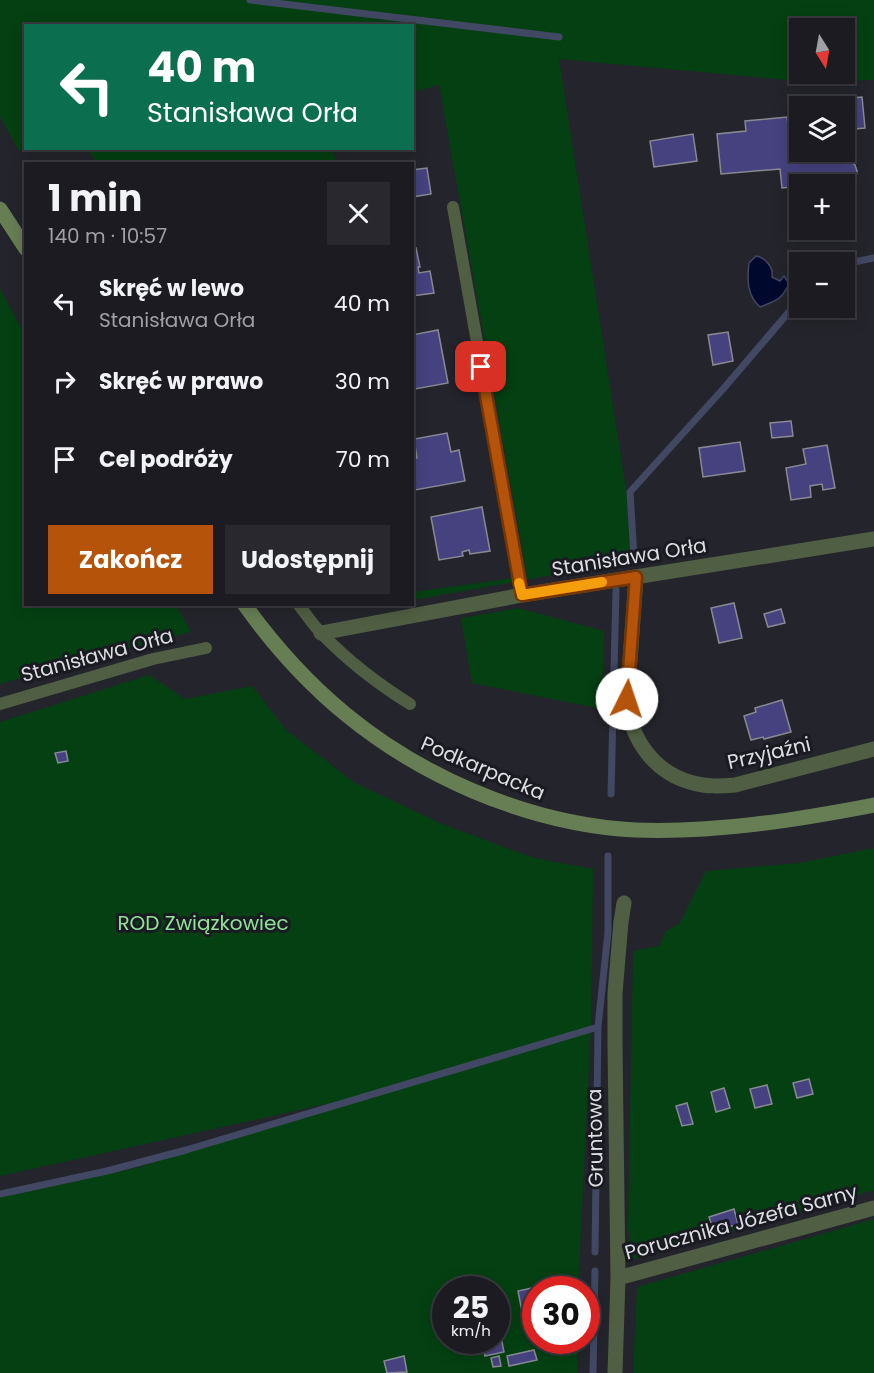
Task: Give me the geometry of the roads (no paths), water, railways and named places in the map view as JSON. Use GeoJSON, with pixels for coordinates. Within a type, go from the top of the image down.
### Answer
{"type":"FeatureCollection","features":[{"type":"Feature","properties":{"kind":"main road"},"geometry":{"type":"LineString","coordinates":[[0,209],[24,246]]}},
{"type":"Feature","properties":{"kind":"main road","name":"Podkarpacka"},"geometry":{"type":"LineString","coordinates":[[245,606],[275,646],[305,679],[368,732],[427,769],[498,801],[545,817],[637,830],[702,829],[783,821],[874,805]]}},
{"type":"Feature","properties":{"kind":"street","name":"Stanisława Orła"},"geometry":{"type":"LineString","coordinates":[[321,633],[522,595],[874,539]]}},
{"type":"Feature","properties":{"kind":"street","name":"Przyjaźni"},"geometry":{"type":"LineString","coordinates":[[636,577],[627,699],[634,732],[652,760],[665,771],[694,783],[714,786],[735,785],[874,749]]}},
{"type":"Feature","properties":{"kind":"street","name":"Gruntowa"},"geometry":{"type":"LineString","coordinates":[[615,1373],[618,1278],[615,993],[624,903]]}},
{"type":"Feature","properties":{"kind":"street","name":"Porucznika Józefa Sarny"},"geometry":{"type":"LineString","coordinates":[[618,1278],[874,1208]]}},
{"type":"Feature","properties":{"kind":"lane"},"geometry":{"type":"LineString","coordinates":[[453,207],[522,595]]}},
{"type":"Feature","properties":{"kind":"lane"},"geometry":{"type":"LineString","coordinates":[[300,606],[321,633],[344,655],[369,676],[410,704]]}},
{"type":"Feature","properties":{"kind":"lane","name":"Stanisława Orła"},"geometry":{"type":"LineString","coordinates":[[0,704],[153,659],[206,648]]}},
{"type":"Feature","properties":{"kind":"water"},"geometry":{"type":"Polygon","coordinates":[[[756,256],[763,258],[772,270],[772,277],[780,281],[784,276],[789,284],[778,299],[760,307],[756,303],[750,292],[748,281],[749,263],[756,256]]]}},
{"type":"Feature","properties":{"kind":"waterway"},"geometry":{"type":"LineString","coordinates":[[250,0],[559,37]]}},
{"type":"Feature","properties":{"kind":"waterway"},"geometry":{"type":"LineString","coordinates":[[855,262],[874,258]]}},
{"type":"Feature","properties":{"kind":"waterway"},"geometry":{"type":"LineString","coordinates":[[634,557],[630,492],[789,312]]}},
{"type":"Feature","properties":{"kind":"waterway"},"geometry":{"type":"LineString","coordinates":[[611,794],[616,590]]}},
{"type":"Feature","properties":{"kind":"waterway"},"geometry":{"type":"LineString","coordinates":[[595,1252],[598,1027],[608,932],[608,856]]}},
{"type":"Feature","properties":{"kind":"waterway"},"geometry":{"type":"LineString","coordinates":[[0,1194],[107,1171],[186,1150],[598,1027]]}},
{"type":"Feature","properties":{"kind":"waterway"},"geometry":{"type":"LineString","coordinates":[[593,1373],[595,1271]]}},
{"type":"Feature","properties":{"kind":"park label","name":"ROD Związkowiec"},"geometry":{"type":"Point","coordinates":[203,923]}}]}
